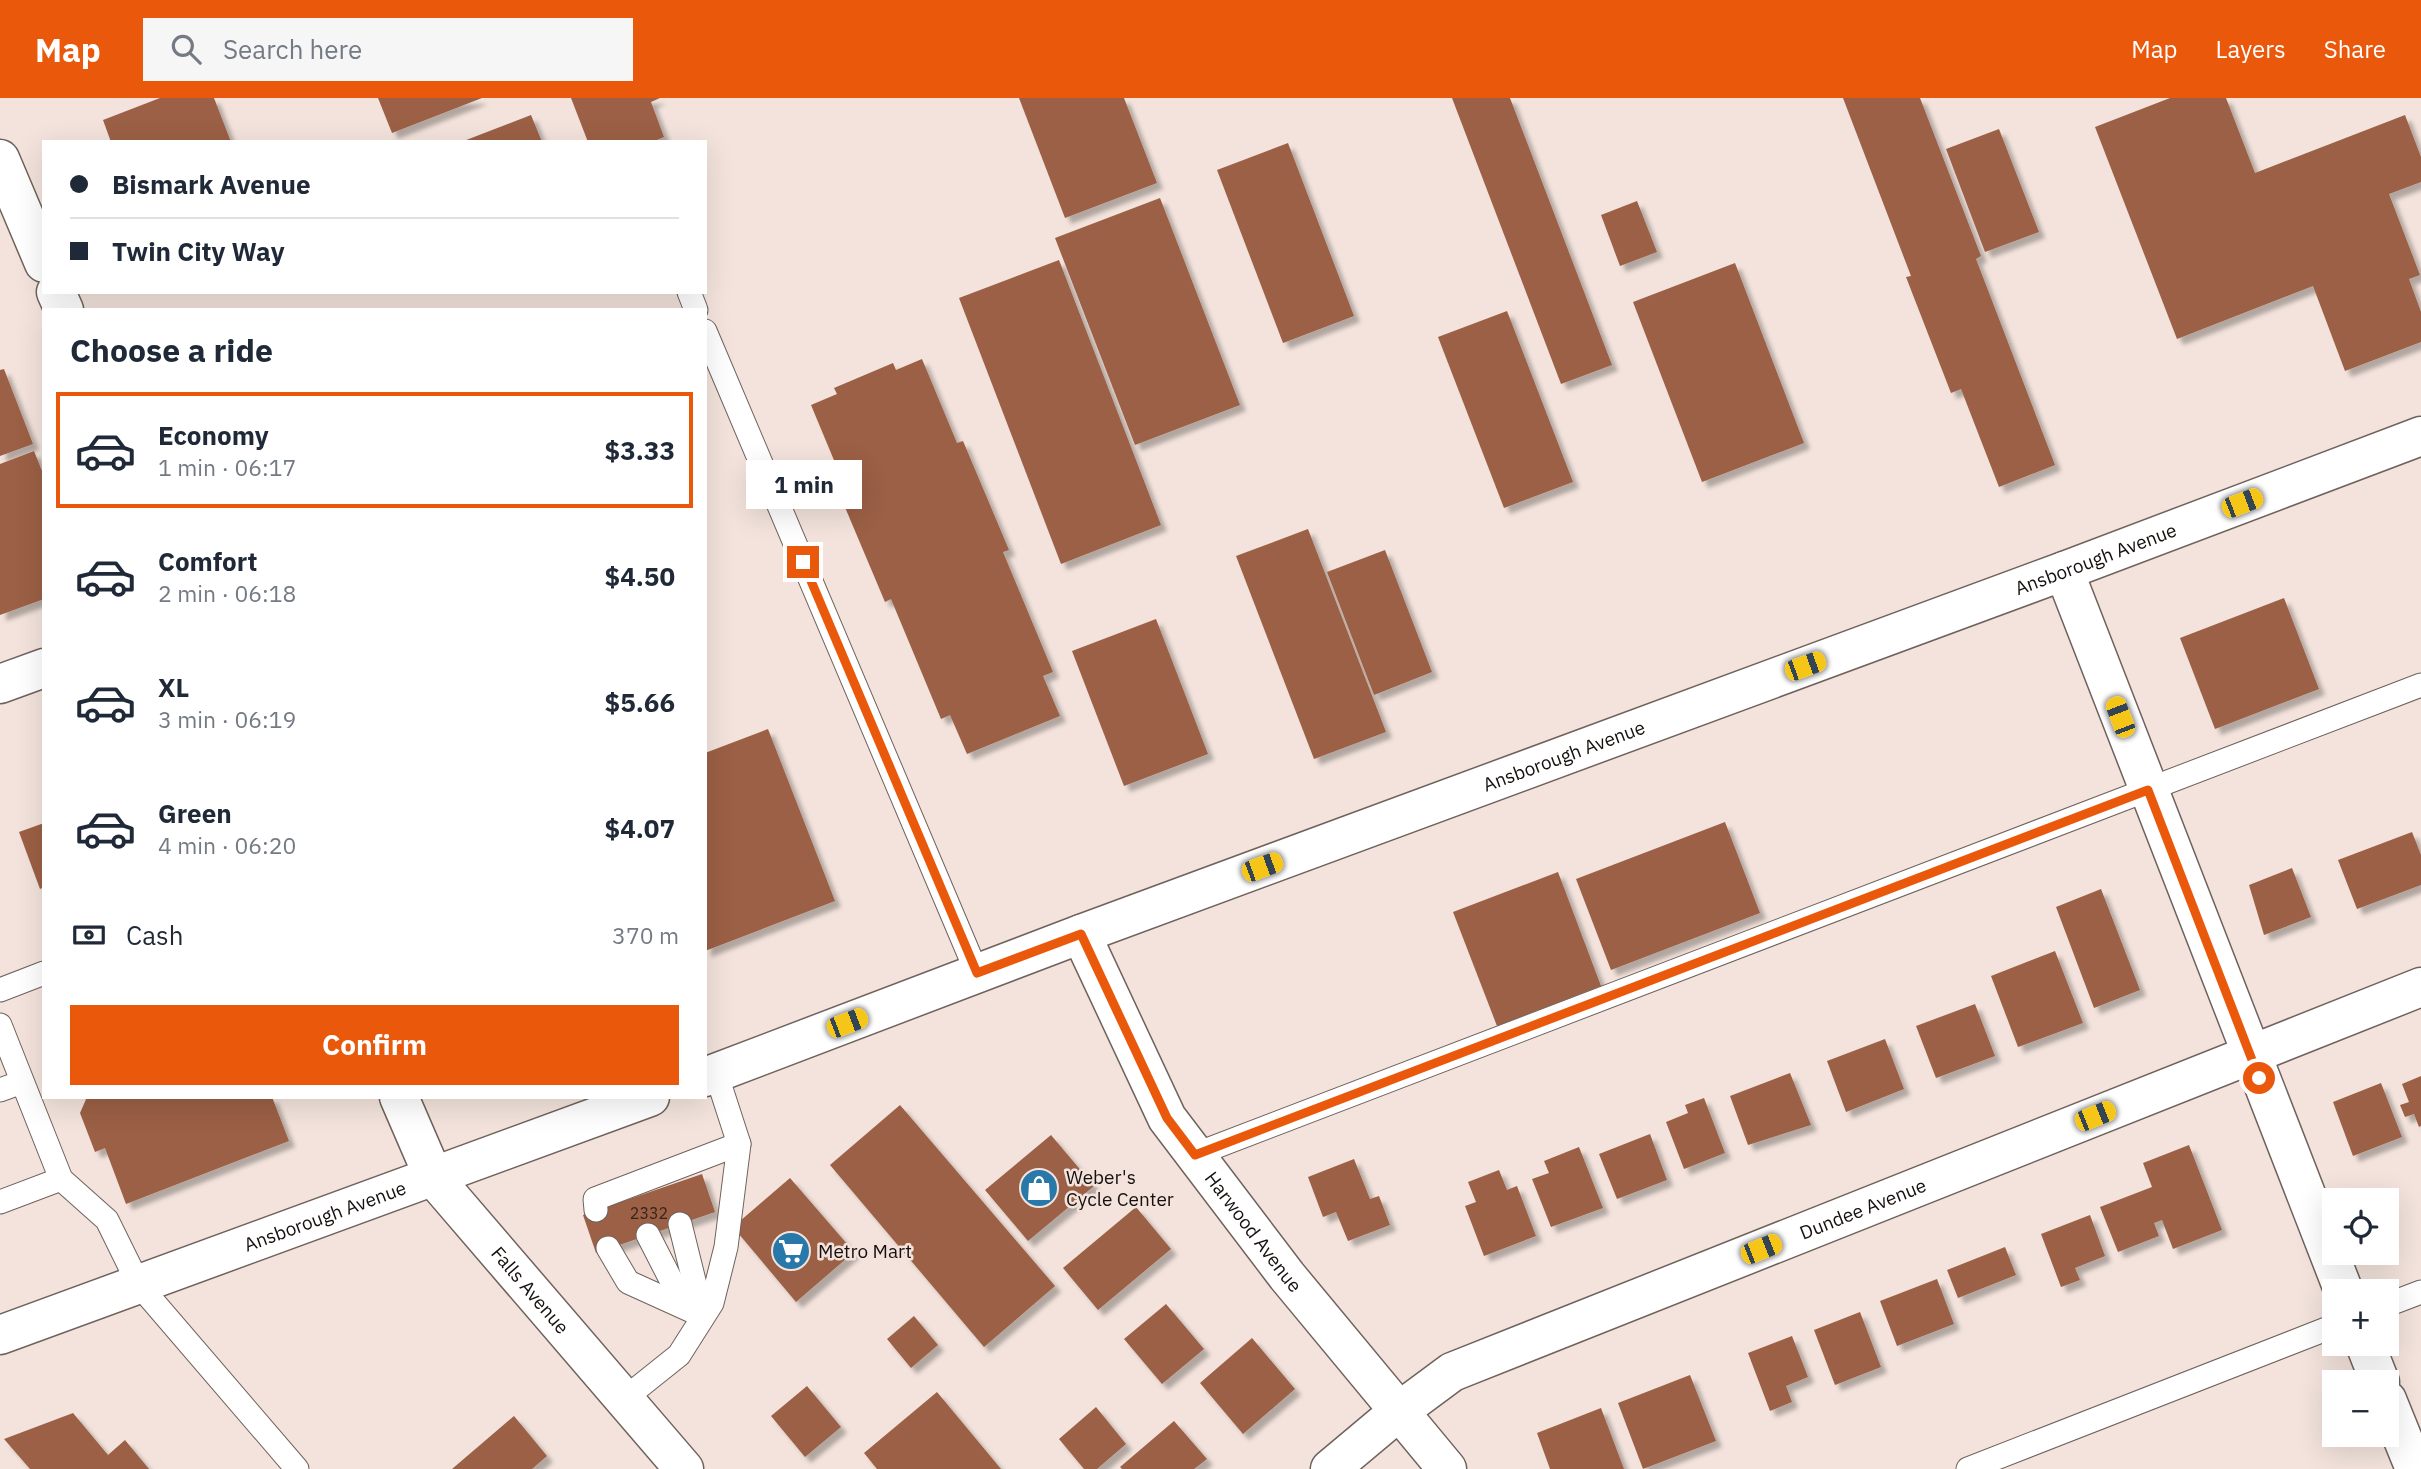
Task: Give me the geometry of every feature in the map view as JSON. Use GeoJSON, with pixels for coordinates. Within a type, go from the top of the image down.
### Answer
{"type":"FeatureCollection","features":[{"type":"Feature","properties":{"kind":"street"},"geometry":{"type":"LineString","coordinates":[[0,159],[42,258]]}},
{"type":"Feature","properties":{"kind":"street","name":"Ansborough Avenue"},"geometry":{"type":"LineString","coordinates":[[711,1075],[1081,934],[2064,571],[2421,436]]}},
{"type":"Feature","properties":{"kind":"street"},"geometry":{"type":"LineString","coordinates":[[2064,571],[2339,1279]]}},
{"type":"Feature","properties":{"kind":"street"},"geometry":{"type":"LineString","coordinates":[[0,684],[42,669]]}},
{"type":"Feature","properties":{"kind":"street","name":"Harwood Avenue"},"geometry":{"type":"LineString","coordinates":[[1081,934],[1167,1118],[1287,1276],[1447,1469]]}},
{"type":"Feature","properties":{"kind":"street","name":"Dundee Avenue"},"geometry":{"type":"LineString","coordinates":[[1330,1469],[1398,1412],[1452,1372],[2421,986]]}},
{"type":"Feature","properties":{"kind":"street","name":"Falls Avenue"},"geometry":{"type":"LineString","coordinates":[[400,1099],[434,1178],[684,1469]]}},
{"type":"Feature","properties":{"kind":"street","name":"Ansborough Avenue"},"geometry":{"type":"LineString","coordinates":[[0,1335],[645,1099]]}},
{"type":"Feature","properties":{"kind":"street"},"geometry":{"type":"LineString","coordinates":[[2399,1431],[2414,1469]]}},
{"type":"Feature","properties":{"kind":"lane"},"geometry":{"type":"LineString","coordinates":[[707,336],[977,973]]}},
{"type":"Feature","properties":{"kind":"lane"},"geometry":{"type":"LineString","coordinates":[[1195,1155],[2421,685]]}},
{"type":"Feature","properties":{"kind":"lane"},"geometry":{"type":"LineString","coordinates":[[0,990],[42,974]]}},
{"type":"Feature","properties":{"kind":"lane"},"geometry":{"type":"LineString","coordinates":[[0,1025],[61,1179],[107,1220],[139,1285],[297,1469]]}},
{"type":"Feature","properties":{"kind":"lane"},"geometry":{"type":"LineString","coordinates":[[624,1399],[679,1355],[712,1303],[726,1247],[739,1144],[711,1075]]}},
{"type":"Feature","properties":{"kind":"lane"},"geometry":{"type":"LineString","coordinates":[[0,1090],[22,1082]]}},
{"type":"Feature","properties":{"kind":"lane"},"geometry":{"type":"LineString","coordinates":[[596,1210],[595,1199],[631,1192],[666,1179],[739,1144]]}},
{"type":"Feature","properties":{"kind":"lane"},"geometry":{"type":"LineString","coordinates":[[0,1202],[61,1179]]}},
{"type":"Feature","properties":{"kind":"lane"},"geometry":{"type":"LineString","coordinates":[[680,1224],[703,1316]]}},
{"type":"Feature","properties":{"kind":"lane"},"geometry":{"type":"LineString","coordinates":[[648,1235],[671,1280],[703,1316]]}},
{"type":"Feature","properties":{"kind":"lane"},"geometry":{"type":"LineString","coordinates":[[608,1248],[628,1282],[703,1316]]}},
{"type":"Feature","properties":{"kind":"lane"},"geometry":{"type":"LineString","coordinates":[[2399,1301],[2421,1292]]}},
{"type":"Feature","properties":{"kind":"lane"},"geometry":{"type":"LineString","coordinates":[[1968,1469],[2322,1331]]}},
{"type":"Feature","properties":{"kind":"building"},"geometry":{"type":"Polygon","coordinates":[[[160,98],[214,98],[230,140],[110,140],[103,120],[160,98]]]}},
{"type":"Feature","properties":{"kind":"building"},"geometry":{"type":"Polygon","coordinates":[[[378,98],[482,98],[392,133],[378,98]]]}},
{"type":"Feature","properties":{"kind":"building"},"geometry":{"type":"Polygon","coordinates":[[[571,98],[660,98],[651,102],[664,137],[657,140],[587,140],[571,98]]]}},
{"type":"Feature","properties":{"kind":"building"},"geometry":{"type":"Polygon","coordinates":[[[1019,98],[1124,98],[1157,183],[1065,218],[1019,98]]]}},
{"type":"Feature","properties":{"kind":"building"},"geometry":{"type":"Polygon","coordinates":[[[1452,98],[1510,98],[1612,365],[1561,384],[1452,98]]]}},
{"type":"Feature","properties":{"kind":"building"},"geometry":{"type":"Polygon","coordinates":[[[1843,98],[1920,98],[1981,256],[1976,259],[2055,465],[1999,487],[1961,389],[1951,393],[1906,277],[1911,276],[1843,98]]]}},
{"type":"Feature","properties":{"kind":"building"},"geometry":{"type":"Polygon","coordinates":[[[2170,98],[2226,98],[2255,173],[2405,115],[2421,157],[2421,182],[2389,194],[2420,275],[2409,279],[2421,312],[2421,342],[2345,371],[2313,286],[2177,339],[2095,127],[2170,98]]]}},
{"type":"Feature","properties":{"kind":"building"},"geometry":{"type":"Polygon","coordinates":[[[531,115],[541,140],[466,140],[531,115]]]}},
{"type":"Feature","properties":{"kind":"building"},"geometry":{"type":"Polygon","coordinates":[[[1999,129],[2039,232],[1985,252],[1946,149],[1999,129]]]}},
{"type":"Feature","properties":{"kind":"building"},"geometry":{"type":"Polygon","coordinates":[[[1288,143],[1354,316],[1283,343],[1217,170],[1288,143]]]}},
{"type":"Feature","properties":{"kind":"building"},"geometry":{"type":"Polygon","coordinates":[[[1160,198],[1240,405],[1135,445],[1055,238],[1160,198]]]}},
{"type":"Feature","properties":{"kind":"building"},"geometry":{"type":"Polygon","coordinates":[[[1637,201],[1657,252],[1620,266],[1601,215],[1637,201]]]}},
{"type":"Feature","properties":{"kind":"building"},"geometry":{"type":"Polygon","coordinates":[[[1059,260],[1161,525],[1061,564],[959,298],[1059,260]]]}},
{"type":"Feature","properties":{"kind":"building"},"geometry":{"type":"Polygon","coordinates":[[[1735,263],[1804,443],[1702,482],[1633,302],[1735,263]]]}},
{"type":"Feature","properties":{"kind":"building"},"geometry":{"type":"Polygon","coordinates":[[[1507,311],[1573,482],[1504,508],[1438,337],[1507,311]]]}},
{"type":"Feature","properties":{"kind":"building"},"geometry":{"type":"Polygon","coordinates":[[[922,359],[957,443],[963,441],[1009,550],[1003,552],[1053,672],[1043,676],[1060,716],[967,754],[950,715],[941,719],[891,599],[885,602],[839,493],[846,489],[811,405],[837,394],[834,388],[893,363],[896,370],[922,359]]]}},
{"type":"Feature","properties":{"kind":"building"},"geometry":{"type":"Polygon","coordinates":[[[4,369],[33,444],[0,456],[0,370],[4,369]]]}},
{"type":"Feature","properties":{"kind":"building"},"geometry":{"type":"Polygon","coordinates":[[[34,451],[42,471],[42,600],[0,615],[0,464],[34,451]]]}},
{"type":"Feature","properties":{"kind":"building"},"geometry":{"type":"Polygon","coordinates":[[[1308,529],[1386,732],[1314,759],[1236,556],[1308,529]]]}},
{"type":"Feature","properties":{"kind":"building"},"geometry":{"type":"Polygon","coordinates":[[[1385,550],[1432,672],[1374,695],[1327,572],[1385,550]]]}},
{"type":"Feature","properties":{"kind":"building"},"geometry":{"type":"Polygon","coordinates":[[[2284,598],[2319,689],[2215,729],[2180,638],[2284,598]]]}},
{"type":"Feature","properties":{"kind":"building"},"geometry":{"type":"Polygon","coordinates":[[[1156,619],[1208,754],[1124,786],[1072,651],[1156,619]]]}},
{"type":"Feature","properties":{"kind":"building"},"geometry":{"type":"Polygon","coordinates":[[[768,729],[835,901],[707,950],[707,752],[768,729]]]}},
{"type":"Feature","properties":{"kind":"building"},"geometry":{"type":"Polygon","coordinates":[[[1725,822],[1760,913],[1611,970],[1576,879],[1725,822]]]}},
{"type":"Feature","properties":{"kind":"building"},"geometry":{"type":"Polygon","coordinates":[[[42,824],[40,889],[19,832],[42,824]]]}},
{"type":"Feature","properties":{"kind":"building"},"geometry":{"type":"Polygon","coordinates":[[[2412,832],[2421,855],[2421,885],[2357,909],[2338,860],[2412,832]]]}},
{"type":"Feature","properties":{"kind":"building"},"geometry":{"type":"Polygon","coordinates":[[[2292,868],[2311,917],[2264,935],[2249,885],[2292,868]]]}},
{"type":"Feature","properties":{"kind":"building"},"geometry":{"type":"Polygon","coordinates":[[[1558,872],[1601,986],[1497,1026],[1453,912],[1558,872]]]}},
{"type":"Feature","properties":{"kind":"building"},"geometry":{"type":"Polygon","coordinates":[[[2101,889],[2140,990],[2094,1008],[2056,907],[2101,889]]]}},
{"type":"Feature","properties":{"kind":"building"},"geometry":{"type":"Polygon","coordinates":[[[2055,951],[2083,1023],[2018,1047],[1991,976],[2055,951]]]}},
{"type":"Feature","properties":{"kind":"building"},"geometry":{"type":"Polygon","coordinates":[[[1975,1004],[1995,1056],[1936,1078],[1916,1026],[1975,1004]]]}},
{"type":"Feature","properties":{"kind":"building"},"geometry":{"type":"Polygon","coordinates":[[[1885,1039],[1904,1089],[1846,1112],[1827,1061],[1885,1039]]]}},
{"type":"Feature","properties":{"kind":"building"},"geometry":{"type":"Polygon","coordinates":[[[1790,1073],[1811,1125],[1748,1145],[1730,1096],[1790,1073]]]}},
{"type":"Feature","properties":{"kind":"building"},"geometry":{"type":"Polygon","coordinates":[[[2421,1076],[2419,1127],[2414,1114],[2405,1117],[2400,1105],[2409,1102],[2402,1084],[2421,1076]]]}},
{"type":"Feature","properties":{"kind":"building"},"geometry":{"type":"Polygon","coordinates":[[[2381,1083],[2402,1137],[2353,1156],[2333,1102],[2381,1083]]]}},
{"type":"Feature","properties":{"kind":"building"},"geometry":{"type":"Polygon","coordinates":[[[1704,1098],[1725,1153],[1684,1169],[1666,1122],[1688,1113],[1685,1105],[1704,1098]]]}},
{"type":"Feature","properties":{"kind":"building"},"geometry":{"type":"Polygon","coordinates":[[[86,1099],[273,1099],[289,1141],[126,1204],[105,1148],[95,1152],[80,1113],[86,1099]]]}},
{"type":"Feature","properties":{"kind":"building"},"geometry":{"type":"Polygon","coordinates":[[[900,1105],[1055,1286],[984,1347],[830,1165],[900,1105]]]}},
{"type":"Feature","properties":{"kind":"building"},"geometry":{"type":"Polygon","coordinates":[[[1650,1134],[1667,1180],[1617,1199],[1599,1154],[1650,1134]]]}},
{"type":"Feature","properties":{"kind":"building","name":"Weber's Cycle Center"},"geometry":{"type":"Polygon","coordinates":[[[1051,1135],[1094,1186],[1028,1241],[985,1190],[1051,1135]]]}},
{"type":"Feature","properties":{"kind":"building"},"geometry":{"type":"Polygon","coordinates":[[[2189,1145],[2222,1230],[2173,1249],[2162,1220],[2154,1223],[2159,1236],[2118,1252],[2100,1207],[2152,1187],[2143,1163],[2189,1145]]]}},
{"type":"Feature","properties":{"kind":"building"},"geometry":{"type":"Polygon","coordinates":[[[1579,1147],[1603,1208],[1551,1227],[1532,1179],[1549,1173],[1544,1161],[1579,1147]]]}},
{"type":"Feature","properties":{"kind":"building"},"geometry":{"type":"Polygon","coordinates":[[[1354,1159],[1370,1199],[1379,1196],[1390,1225],[1348,1241],[1336,1212],[1323,1217],[1308,1177],[1354,1159]]]}},
{"type":"Feature","properties":{"kind":"building"},"geometry":{"type":"Polygon","coordinates":[[[1499,1170],[1507,1190],[1517,1186],[1536,1236],[1484,1256],[1465,1206],[1476,1202],[1468,1182],[1499,1170]]]}},
{"type":"Feature","properties":{"kind":"building"},"geometry":{"type":"Polygon","coordinates":[[[702,1174],[715,1212],[596,1253],[583,1215],[702,1174]]]}},
{"type":"Feature","properties":{"kind":"building"},"geometry":{"type":"Polygon","coordinates":[[[790,1178],[854,1252],[796,1302],[733,1227],[790,1178]]]}},
{"type":"Feature","properties":{"kind":"building"},"geometry":{"type":"Polygon","coordinates":[[[1136,1207],[1171,1249],[1098,1310],[1063,1268],[1136,1207]]]}},
{"type":"Feature","properties":{"kind":"building"},"geometry":{"type":"Polygon","coordinates":[[[2090,1215],[2105,1256],[2075,1268],[2080,1280],[2061,1287],[2041,1234],[2090,1215]]]}},
{"type":"Feature","properties":{"kind":"building"},"geometry":{"type":"Polygon","coordinates":[[[2005,1247],[2016,1275],[1958,1298],[1947,1270],[2005,1247]]]}},
{"type":"Feature","properties":{"kind":"building"},"geometry":{"type":"Polygon","coordinates":[[[1937,1279],[1954,1324],[1897,1346],[1880,1301],[1937,1279]]]}},
{"type":"Feature","properties":{"kind":"building"},"geometry":{"type":"Polygon","coordinates":[[[1166,1304],[1204,1349],[1162,1384],[1124,1339],[1166,1304]]]}},
{"type":"Feature","properties":{"kind":"building"},"geometry":{"type":"Polygon","coordinates":[[[1860,1312],[1881,1367],[1835,1385],[1814,1330],[1860,1312]]]}},
{"type":"Feature","properties":{"kind":"building"},"geometry":{"type":"Polygon","coordinates":[[[914,1316],[938,1345],[911,1368],[887,1339],[914,1316]]]}},
{"type":"Feature","properties":{"kind":"building"},"geometry":{"type":"Polygon","coordinates":[[[1792,1336],[1808,1377],[1786,1386],[1792,1402],[1770,1411],[1748,1353],[1792,1336]]]}},
{"type":"Feature","properties":{"kind":"building"},"geometry":{"type":"Polygon","coordinates":[[[1252,1338],[1295,1389],[1243,1434],[1200,1383],[1252,1338]]]}},
{"type":"Feature","properties":{"kind":"building"},"geometry":{"type":"Polygon","coordinates":[[[1690,1375],[1716,1441],[1643,1469],[1618,1403],[1690,1375]]]}},
{"type":"Feature","properties":{"kind":"building"},"geometry":{"type":"Polygon","coordinates":[[[807,1386],[841,1427],[805,1457],[771,1416],[807,1386]]]}},
{"type":"Feature","properties":{"kind":"building"},"geometry":{"type":"Polygon","coordinates":[[[937,1392],[1001,1469],[877,1469],[864,1453],[937,1392]]]}},
{"type":"Feature","properties":{"kind":"building"},"geometry":{"type":"Polygon","coordinates":[[[1096,1407],[1126,1444],[1097,1469],[1084,1469],[1059,1439],[1096,1407]]]}},
{"type":"Feature","properties":{"kind":"building"},"geometry":{"type":"Polygon","coordinates":[[[1601,1408],[1624,1469],[1550,1469],[1537,1433],[1601,1408]]]}},
{"type":"Feature","properties":{"kind":"building"},"geometry":{"type":"Polygon","coordinates":[[[73,1413],[108,1455],[125,1440],[149,1469],[30,1469],[4,1439],[73,1413]]]}},
{"type":"Feature","properties":{"kind":"building"},"geometry":{"type":"Polygon","coordinates":[[[514,1416],[547,1456],[532,1469],[452,1469],[514,1416]]]}},
{"type":"Feature","properties":{"kind":"building"},"geometry":{"type":"Polygon","coordinates":[[[1174,1421],[1207,1459],[1194,1469],[1120,1467],[1174,1421]]]}},
{"type":"Feature","properties":{"kind":"place","name":"Weber's Cycle Center"},"geometry":{"type":"Point","coordinates":[1039,1188]}},
{"type":"Feature","properties":{"kind":"place","name":"Metro Mart"},"geometry":{"type":"Point","coordinates":[791,1251]}},
{"type":"Feature","properties":{"kind":"route"},"geometry":{"type":"LineString","coordinates":[[803,562],[977,973],[1081,934],[1167,1118],[1195,1155],[2148,790],[2259,1078]]}}]}
